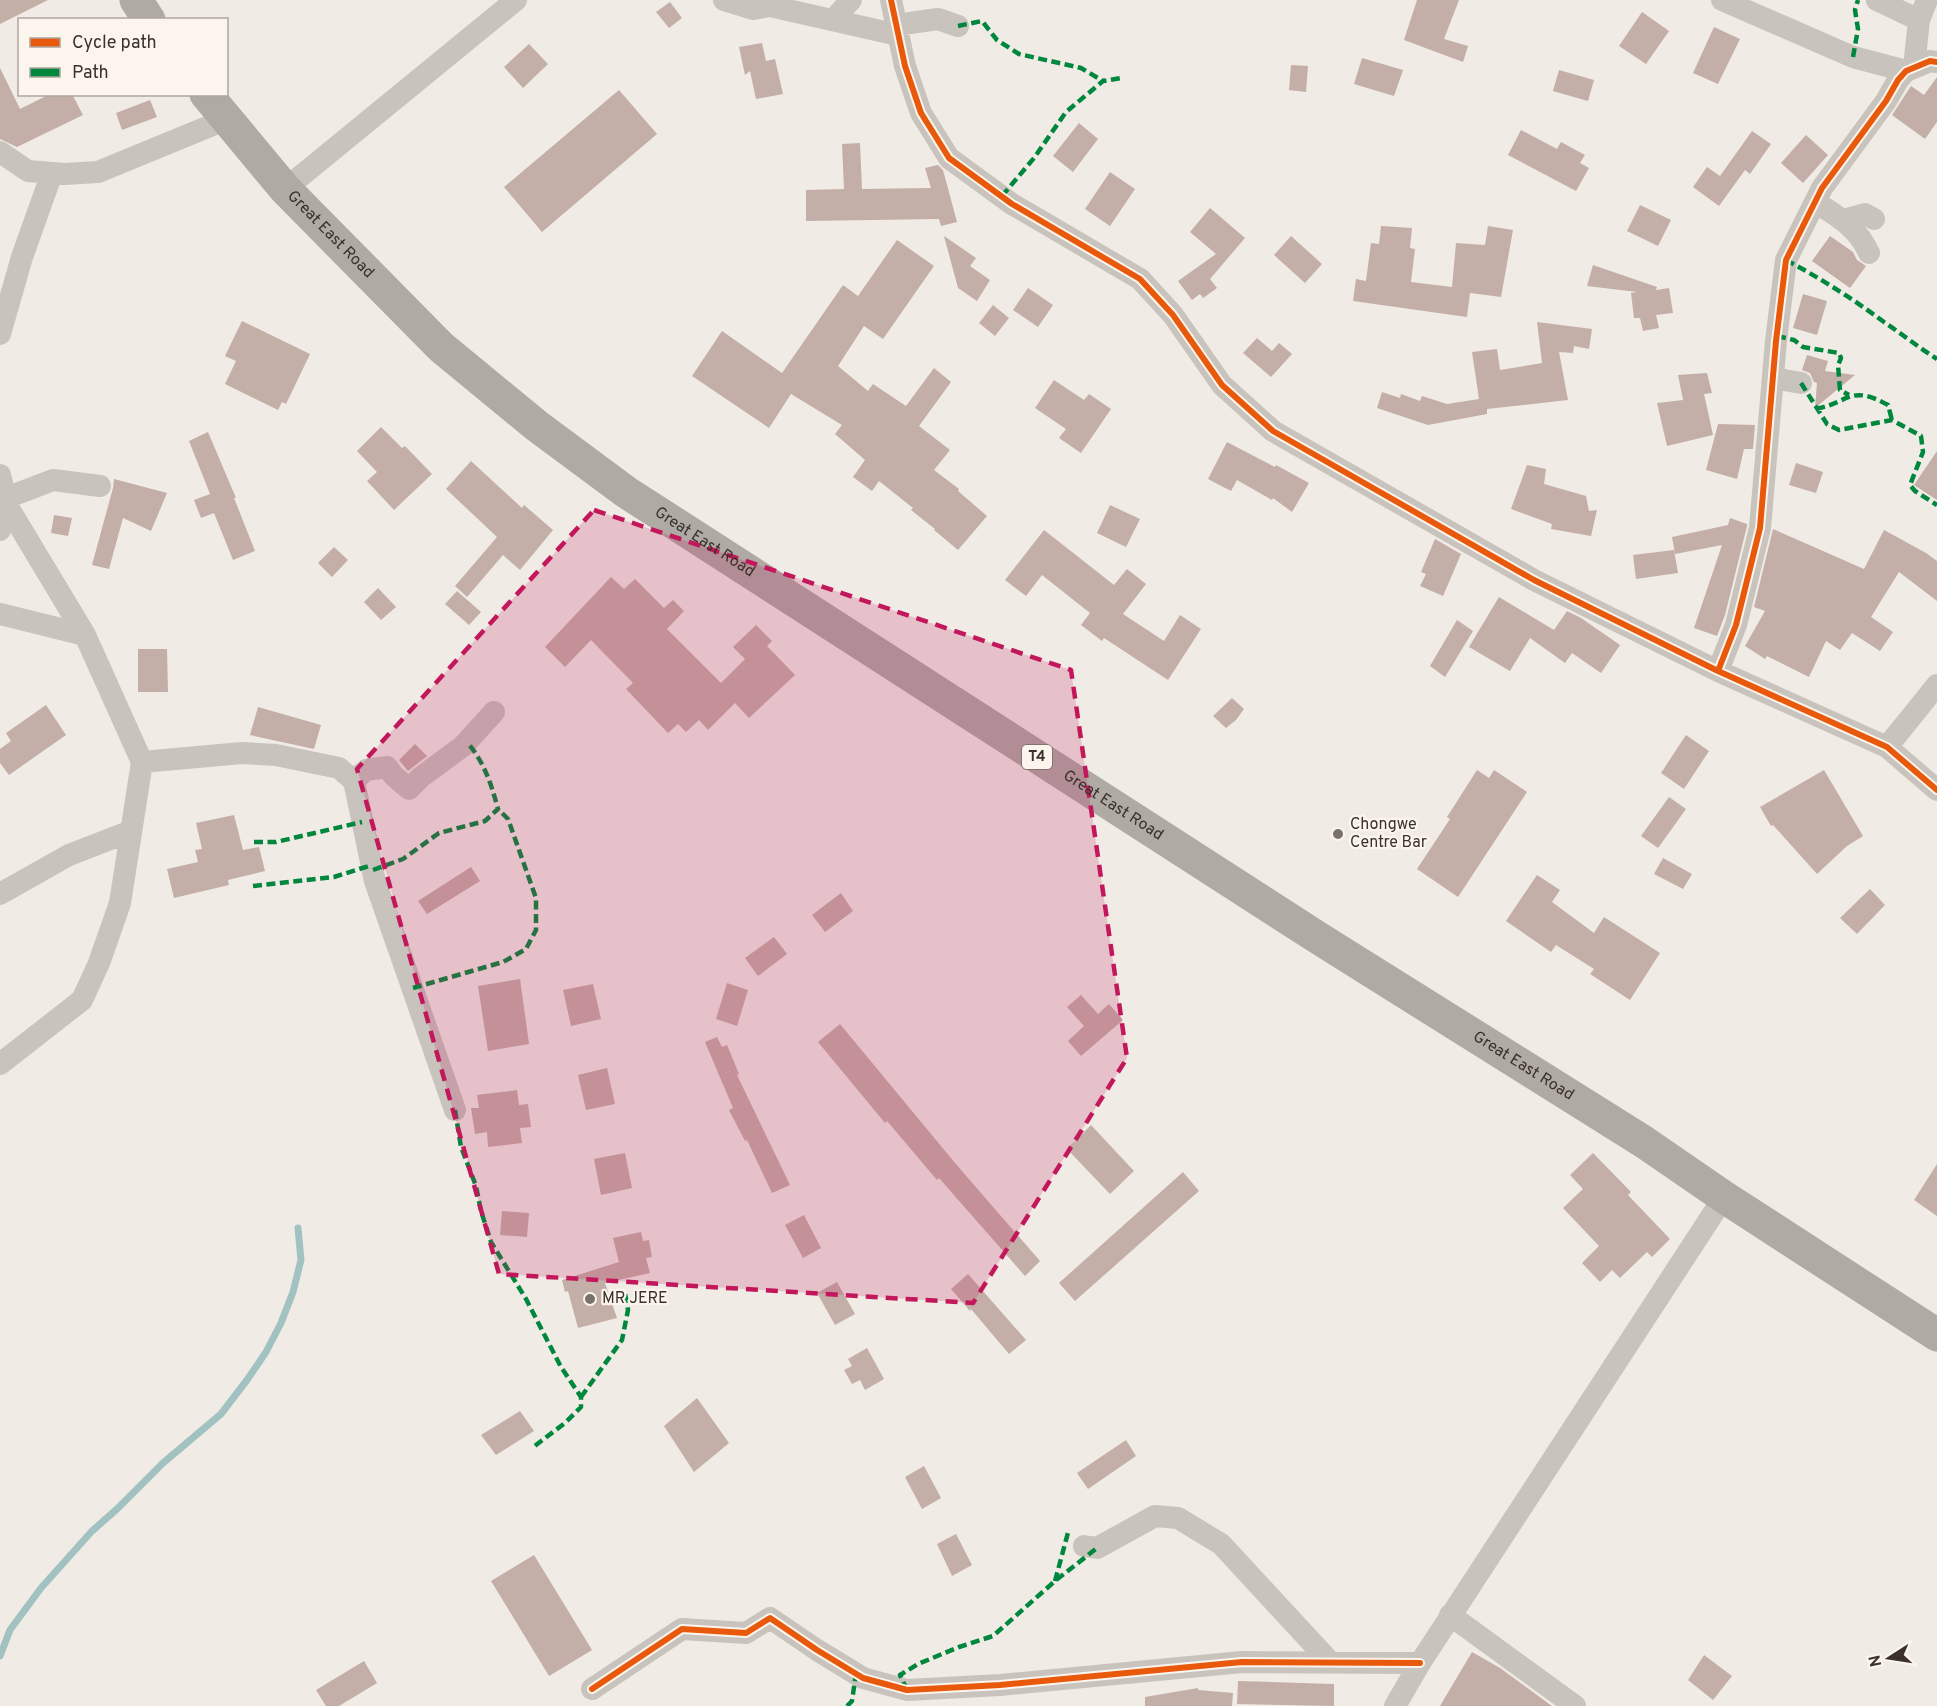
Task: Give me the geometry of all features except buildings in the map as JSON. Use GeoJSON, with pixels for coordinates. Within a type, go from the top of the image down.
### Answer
{"type":"FeatureCollection","features":[{"type":"Feature","properties":{"kind":"highway"},"geometry":{"type":"LineString","coordinates":[[136,0],[148,18]]}},
{"type":"Feature","properties":{"kind":"highway","name":"Great East Road"},"geometry":{"type":"LineString","coordinates":[[217,107],[285,189],[441,347],[537,426],[626,492],[1376,975],[1644,1142],[1724,1197],[1937,1335]]}},
{"type":"Feature","properties":{"kind":"street"},"geometry":{"type":"LineString","coordinates":[[285,189],[516,0]]}},
{"type":"Feature","properties":{"kind":"street"},"geometry":{"type":"LineString","coordinates":[[724,0],[753,9],[770,6],[897,30],[938,19],[958,26]]}},
{"type":"Feature","properties":{"kind":"street"},"geometry":{"type":"LineString","coordinates":[[834,19],[851,0]]}},
{"type":"Feature","properties":{"kind":"street"},"geometry":{"type":"LineString","coordinates":[[891,0],[905,66],[921,113],[950,158],[1012,204],[1140,279],[1173,315],[1222,385],[1273,431],[1534,580],[1718,671],[1887,747],[1937,790]]}},
{"type":"Feature","properties":{"kind":"street"},"geometry":{"type":"LineString","coordinates":[[1722,0],[1853,57],[1925,63]]}},
{"type":"Feature","properties":{"kind":"street"},"geometry":{"type":"LineString","coordinates":[[1877,0],[1923,10],[1925,63]]}},
{"type":"Feature","properties":{"kind":"street"},"geometry":{"type":"LineString","coordinates":[[1718,671],[1736,625],[1760,528],[1781,289],[1786,260],[1822,188],[1898,81],[1925,63]]}},
{"type":"Feature","properties":{"kind":"street"},"geometry":{"type":"LineString","coordinates":[[0,152],[28,171],[98,172],[217,107]]}},
{"type":"Feature","properties":{"kind":"street"},"geometry":{"type":"LineString","coordinates":[[0,334],[22,257],[52,173]]}},
{"type":"Feature","properties":{"kind":"street"},"geometry":{"type":"LineString","coordinates":[[1815,202],[1843,220],[1862,236],[1869,252]]}},
{"type":"Feature","properties":{"kind":"street"},"geometry":{"type":"LineString","coordinates":[[1843,220],[1865,214],[1874,219]]}},
{"type":"Feature","properties":{"kind":"street"},"geometry":{"type":"LineString","coordinates":[[1773,378],[1801,383]]}},
{"type":"Feature","properties":{"kind":"street"},"geometry":{"type":"LineString","coordinates":[[0,475],[7,502],[85,635],[142,762],[120,903],[99,963],[82,1000],[0,1064]]}},
{"type":"Feature","properties":{"kind":"street"},"geometry":{"type":"LineString","coordinates":[[7,502],[53,480],[100,486]]}},
{"type":"Feature","properties":{"kind":"street"},"geometry":{"type":"LineString","coordinates":[[0,530],[7,502]]}},
{"type":"Feature","properties":{"kind":"street"},"geometry":{"type":"LineString","coordinates":[[0,614],[85,635]]}},
{"type":"Feature","properties":{"kind":"street"},"geometry":{"type":"LineString","coordinates":[[1887,747],[1937,685]]}},
{"type":"Feature","properties":{"kind":"street"},"geometry":{"type":"LineString","coordinates":[[354,781],[366,770],[387,767],[409,789],[421,777],[463,746],[494,712]]}},
{"type":"Feature","properties":{"kind":"street"},"geometry":{"type":"LineString","coordinates":[[142,762],[242,753],[276,755],[339,768],[354,781],[375,881],[455,1110]]}},
{"type":"Feature","properties":{"kind":"street"},"geometry":{"type":"LineString","coordinates":[[0,894],[69,855],[131,831]]}},
{"type":"Feature","properties":{"kind":"street"},"geometry":{"type":"LineString","coordinates":[[1395,1706],[1450,1615],[1724,1197]]}},
{"type":"Feature","properties":{"kind":"street"},"geometry":{"type":"LineString","coordinates":[[1084,1546],[1097,1548],[1155,1516],[1178,1518],[1221,1544],[1331,1663]]}},
{"type":"Feature","properties":{"kind":"street"},"geometry":{"type":"LineString","coordinates":[[1450,1615],[1575,1706]]}},
{"type":"Feature","properties":{"kind":"street"},"geometry":{"type":"LineString","coordinates":[[592,1689],[682,1629],[746,1633],[770,1618],[863,1678],[907,1690],[1000,1685],[1242,1662],[1420,1663]]}},
{"type":"Feature","properties":{"kind":"highlighted area"},"geometry":{"type":"Polygon","coordinates":[[[594,510],[1071,670],[1127,1058],[973,1303],[499,1274],[357,769],[594,510]]]}},
{"type":"Feature","properties":{"kind":"waterway"},"geometry":{"type":"LineString","coordinates":[[0,1656],[10,1630],[41,1588],[92,1531],[163,1463],[221,1414],[247,1380],[266,1352],[293,1292],[301,1260],[298,1228]]}},
{"type":"Feature","properties":{"kind":"marked path"},"geometry":{"type":"LineString","coordinates":[[1853,57],[1858,29],[1855,10],[1858,0]]}},
{"type":"Feature","properties":{"kind":"marked path"},"geometry":{"type":"LineString","coordinates":[[958,26],[982,21],[997,40],[1019,54],[1081,68],[1103,81]]}},
{"type":"Feature","properties":{"kind":"marked path"},"geometry":{"type":"LineString","coordinates":[[1002,196],[1034,158],[1066,112],[1103,81],[1121,78]]}},
{"type":"Feature","properties":{"kind":"marked path"},"geometry":{"type":"LineString","coordinates":[[1786,260],[1848,297],[1937,359]]}},
{"type":"Feature","properties":{"kind":"marked path"},"geometry":{"type":"LineString","coordinates":[[1777,336],[1794,340],[1803,347],[1839,353],[1841,358],[1838,365],[1840,390],[1849,395]]}},
{"type":"Feature","properties":{"kind":"marked path"},"geometry":{"type":"LineString","coordinates":[[1801,383],[1827,424],[1839,430],[1892,420],[1921,436],[1923,452],[1910,485],[1915,491],[1937,505]]}},
{"type":"Feature","properties":{"kind":"marked path"},"geometry":{"type":"LineString","coordinates":[[1816,409],[1857,395],[1865,396],[1888,405],[1892,420]]}},
{"type":"Feature","properties":{"kind":"marked path"},"geometry":{"type":"LineString","coordinates":[[373,870],[403,859],[439,833],[485,821],[498,809],[486,773],[467,742]]}},
{"type":"Feature","properties":{"kind":"marked path"},"geometry":{"type":"LineString","coordinates":[[413,988],[503,962],[526,949],[536,930],[536,898],[508,819],[498,809]]}},
{"type":"Feature","properties":{"kind":"marked path"},"geometry":{"type":"LineString","coordinates":[[254,842],[276,842],[362,822]]}},
{"type":"Feature","properties":{"kind":"marked path"},"geometry":{"type":"LineString","coordinates":[[253,886],[334,877],[372,865]]}},
{"type":"Feature","properties":{"kind":"marked path"},"geometry":{"type":"LineString","coordinates":[[455,1110],[461,1147],[476,1186],[491,1242],[526,1299],[561,1367],[581,1397],[581,1407],[565,1423],[532,1448]]}},
{"type":"Feature","properties":{"kind":"marked path"},"geometry":{"type":"LineString","coordinates":[[581,1397],[622,1340],[628,1310],[625,1293]]}},
{"type":"Feature","properties":{"kind":"marked path"},"geometry":{"type":"LineString","coordinates":[[1055,1581],[1069,1529]]}},
{"type":"Feature","properties":{"kind":"marked path"},"geometry":{"type":"LineString","coordinates":[[907,1690],[900,1675],[918,1664],[993,1636],[1055,1581],[1097,1548]]}},
{"type":"Feature","properties":{"kind":"marked path"},"geometry":{"type":"LineString","coordinates":[[847,1706],[852,1701],[856,1673]]}},
{"type":"Feature","properties":{"kind":"cycle path"},"geometry":{"type":"LineString","coordinates":[[891,0],[905,66],[921,113],[949,158],[1012,204],[1140,279],[1173,315],[1222,385],[1273,431],[1534,580],[1718,671],[1887,747],[1937,790]]}},
{"type":"Feature","properties":{"kind":"cycle path"},"geometry":{"type":"LineString","coordinates":[[1718,671],[1736,625],[1760,528],[1776,341],[1786,260],[1822,188],[1886,101],[1898,80],[1906,71],[1930,61],[1937,62]]}},
{"type":"Feature","properties":{"kind":"cycle path"},"geometry":{"type":"LineString","coordinates":[[592,1689],[682,1629],[746,1633],[770,1618],[863,1678],[907,1690],[1000,1685],[1242,1662],[1420,1663]]}},
{"type":"Feature","properties":{"kind":"place","name":"Chongwe Centre Bar"},"geometry":{"type":"Point","coordinates":[1338,834]}},
{"type":"Feature","properties":{"kind":"place","name":"MR JERE"},"geometry":{"type":"Point","coordinates":[590,1299]}}]}
